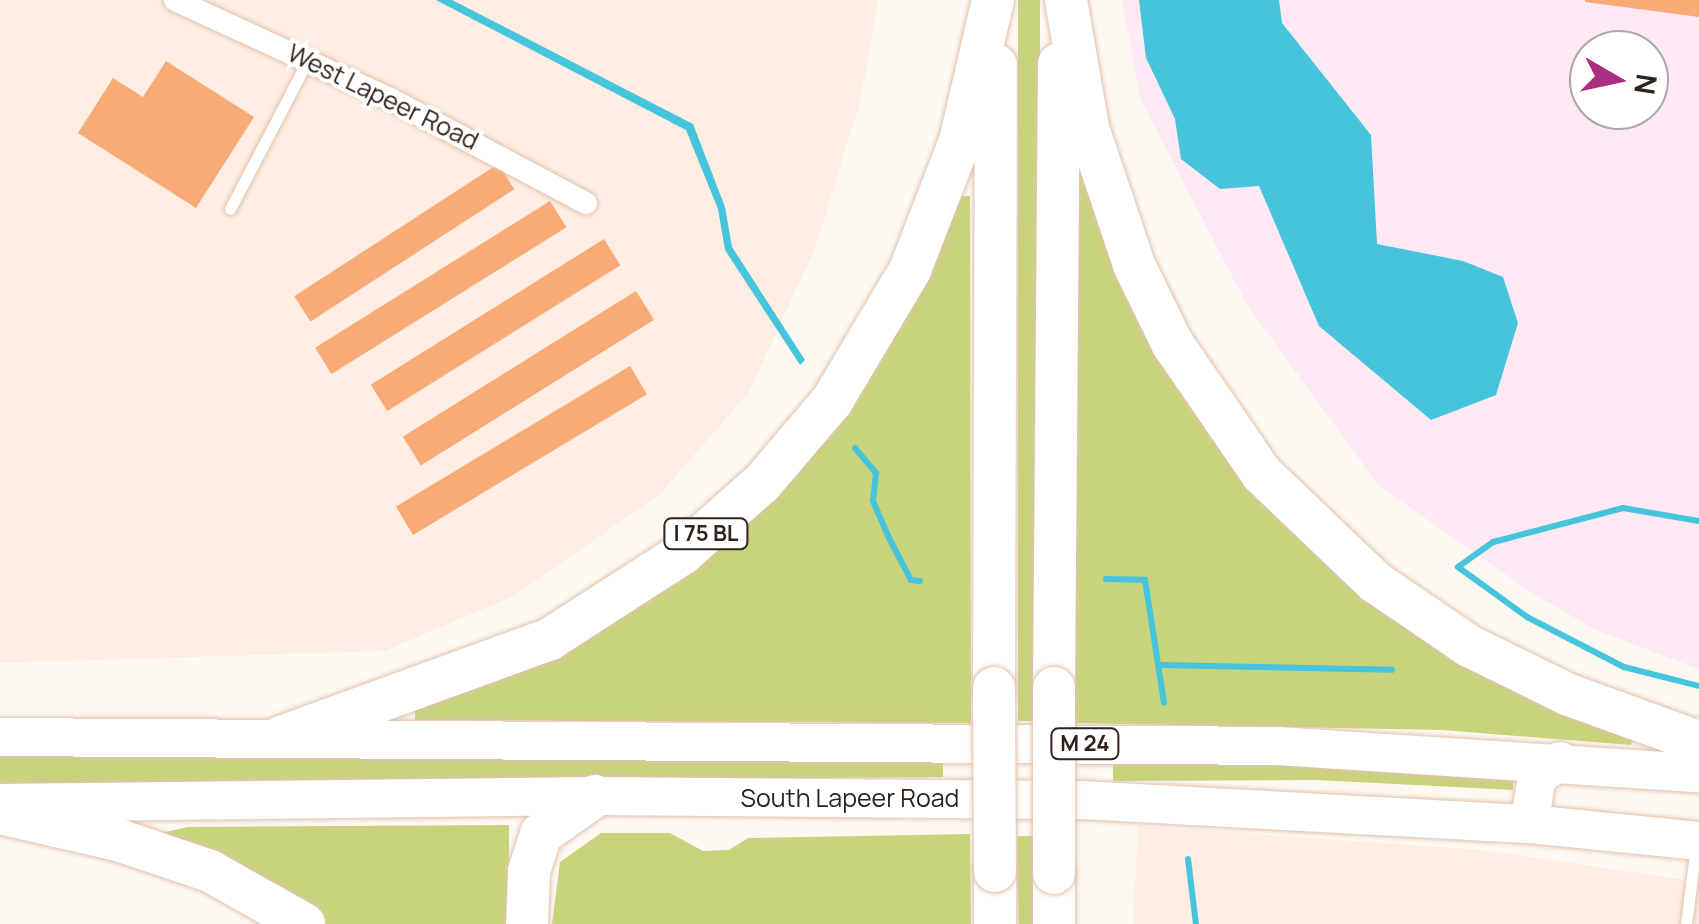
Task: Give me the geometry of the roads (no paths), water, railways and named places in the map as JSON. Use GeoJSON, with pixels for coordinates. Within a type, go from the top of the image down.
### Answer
{"type":"FeatureCollection","features":[{"type":"Feature","properties":{"kind":"highway"},"geometry":{"type":"LineString","coordinates":[[995,0],[995,924]]}},
{"type":"Feature","properties":{"kind":"highway","name":"I 75 BL"},"geometry":{"type":"LineString","coordinates":[[282,738],[550,638],[682,554],[763,482],[840,389],[910,270],[960,140],[995,0]]}},
{"type":"Feature","properties":{"kind":"highway"},"geometry":{"type":"LineString","coordinates":[[1054,924],[1055,161],[1064,0]]}},
{"type":"Feature","properties":{"kind":"highway"},"geometry":{"type":"LineString","coordinates":[[1064,0],[1088,128],[1128,252],[1172,343],[1262,474],[1343,554],[1469,646],[1569,695],[1699,742]]}},
{"type":"Feature","properties":{"kind":"highway"},"geometry":{"type":"LineString","coordinates":[[527,924],[529,871],[542,834],[594,796]]}},
{"type":"Feature","properties":{"kind":"highway"},"geometry":{"type":"LineString","coordinates":[[0,812],[196,866],[304,924]]}},
{"type":"Feature","properties":{"kind":"main road","name":"I 75 BL"},"geometry":{"type":"LineString","coordinates":[[0,738],[282,738]]}},
{"type":"Feature","properties":{"kind":"main road","name":"M 24"},"geometry":{"type":"LineString","coordinates":[[282,738],[1276,746],[1560,761],[1699,773]]}},
{"type":"Feature","properties":{"kind":"main road"},"geometry":{"type":"LineString","coordinates":[[1529,824],[1537,777],[1560,761]]}},
{"type":"Feature","properties":{"kind":"main road","name":"South Lapeer Road"},"geometry":{"type":"LineString","coordinates":[[0,802],[594,796],[1082,800],[1529,824],[1698,841]]}},
{"type":"Feature","properties":{"kind":"street","name":"West Lapeer Road"},"geometry":{"type":"LineString","coordinates":[[176,0],[308,60],[586,203]]}},
{"type":"Feature","properties":{"kind":"lane"},"geometry":{"type":"LineString","coordinates":[[230,208],[308,60]]}},
{"type":"Feature","properties":{"kind":"lane"},"geometry":{"type":"LineString","coordinates":[[1686,924],[1698,841]]}},
{"type":"Feature","properties":{"kind":"water"},"geometry":{"type":"Polygon","coordinates":[[[436,0],[452,0],[693,124],[725,207],[732,247],[805,360],[800,365],[725,250],[718,209],[686,130],[436,0]]]}},
{"type":"Feature","properties":{"kind":"water"},"geometry":{"type":"Polygon","coordinates":[[[1139,0],[1279,0],[1282,23],[1371,135],[1377,244],[1463,261],[1503,277],[1518,323],[1496,395],[1431,420],[1319,326],[1259,186],[1220,189],[1181,159],[1175,119],[1146,58],[1139,0]]]}},
{"type":"Feature","properties":{"kind":"waterway"},"geometry":{"type":"LineString","coordinates":[[855,448],[876,473],[873,501],[889,538],[911,580],[920,581]]}},
{"type":"Feature","properties":{"kind":"waterway"},"geometry":{"type":"LineString","coordinates":[[1699,521],[1623,508],[1493,542],[1458,567],[1527,617],[1624,667],[1699,686]]}},
{"type":"Feature","properties":{"kind":"waterway"},"geometry":{"type":"LineString","coordinates":[[1106,579],[1145,580],[1164,703]]}},
{"type":"Feature","properties":{"kind":"waterway"},"geometry":{"type":"LineString","coordinates":[[1160,665],[1392,670]]}},
{"type":"Feature","properties":{"kind":"waterway"},"geometry":{"type":"LineString","coordinates":[[1188,859],[1196,924]]}}]}
